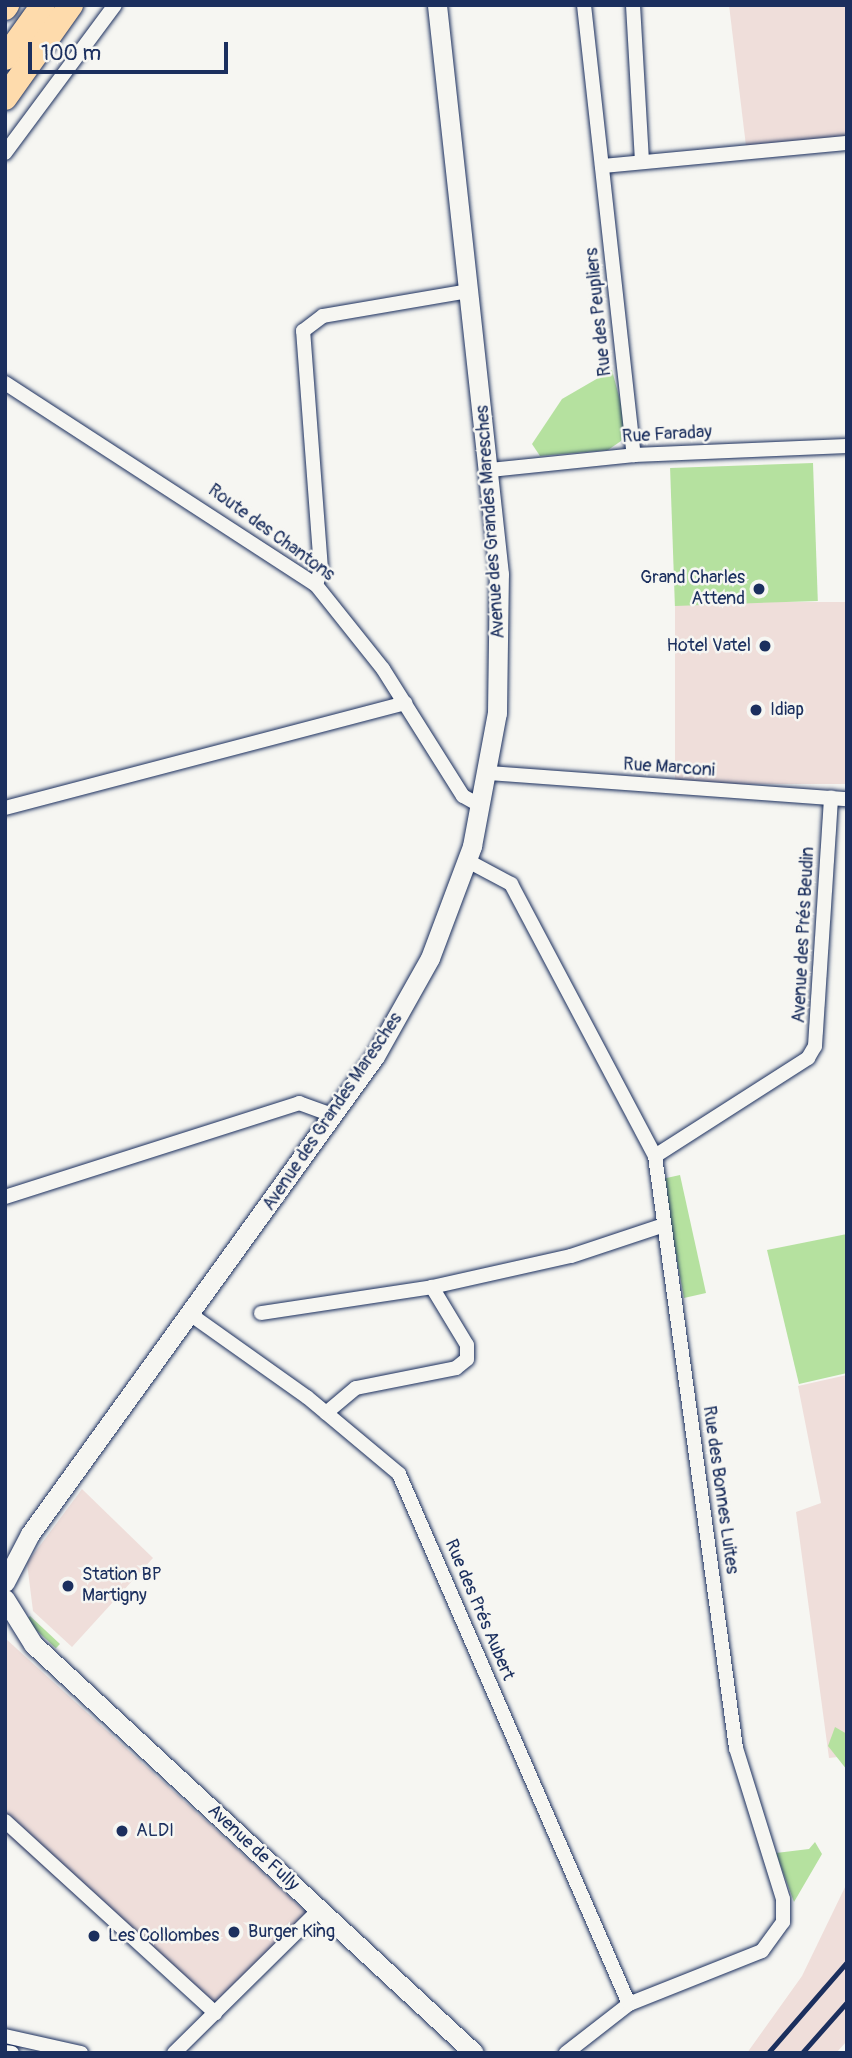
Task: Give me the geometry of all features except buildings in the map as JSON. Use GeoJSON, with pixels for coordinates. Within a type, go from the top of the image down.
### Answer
{"type":"FeatureCollection","features":[{"type":"Feature","properties":{"kind":"highway"},"geometry":{"type":"LineString","coordinates":[[5,58],[43,5]]}},
{"type":"Feature","properties":{"kind":"highway"},"geometry":{"type":"LineString","coordinates":[[5,97],[71,5]]}},
{"type":"Feature","properties":{"kind":"main road","name":"Avenue des Grandes Maresches"},"geometry":{"type":"LineString","coordinates":[[5,1584],[30,1534],[334,1116],[412,994],[468,861],[489,773],[501,636],[490,470],[437,5]]}},
{"type":"Feature","properties":{"kind":"main road","name":"Avenue des Grandes Maresches"},"geometry":{"type":"LineString","coordinates":[[5,1547],[30,1534]]}},
{"type":"Feature","properties":{"kind":"main road"},"geometry":{"type":"LineString","coordinates":[[5,1584],[5,1597]]}},
{"type":"Feature","properties":{"kind":"main road","name":"Avenue de Fully"},"geometry":{"type":"LineString","coordinates":[[5,1597],[33,1644],[474,2053]]}},
{"type":"Feature","properties":{"kind":"main road","name":"Avenue de Fully"},"geometry":{"type":"LineString","coordinates":[[5,1632],[33,1644]]}},
{"type":"Feature","properties":{"kind":"street"},"geometry":{"type":"LineString","coordinates":[[5,153],[115,5]]}},
{"type":"Feature","properties":{"kind":"street","name":"Rue des Peupliers"},"geometry":{"type":"LineString","coordinates":[[584,5],[634,455]]}},
{"type":"Feature","properties":{"kind":"street"},"geometry":{"type":"LineString","coordinates":[[633,5],[642,161]]}},
{"type":"Feature","properties":{"kind":"street"},"geometry":{"type":"LineString","coordinates":[[601,166],[847,143]]}},
{"type":"Feature","properties":{"kind":"street"},"geometry":{"type":"LineString","coordinates":[[316,585],[321,569],[303,331],[323,316],[470,291]]}},
{"type":"Feature","properties":{"kind":"street","name":"Route des Chantons"},"geometry":{"type":"LineString","coordinates":[[5,383],[316,585],[405,703],[463,796],[481,806]]}},
{"type":"Feature","properties":{"kind":"street","name":"Rue Faraday"},"geometry":{"type":"LineString","coordinates":[[490,470],[634,455],[847,446]]}},
{"type":"Feature","properties":{"kind":"street"},"geometry":{"type":"LineString","coordinates":[[5,808],[405,703]]}},
{"type":"Feature","properties":{"kind":"street","name":"Rue Marconi"},"geometry":{"type":"LineString","coordinates":[[489,773],[847,799]]}},
{"type":"Feature","properties":{"kind":"street","name":"Avenue des Prés Beudin"},"geometry":{"type":"LineString","coordinates":[[655,1156],[800,1063],[815,1046],[831,798]]}},
{"type":"Feature","properties":{"kind":"street","name":"Rue des Bonnes Luites"},"geometry":{"type":"LineString","coordinates":[[468,861],[511,884],[655,1156],[661,1226],[736,1748],[783,1899],[783,1922],[768,1945],[739,1964],[629,2004],[565,2053]]}},
{"type":"Feature","properties":{"kind":"street"},"geometry":{"type":"LineString","coordinates":[[5,1197],[294,1105],[334,1116]]}},
{"type":"Feature","properties":{"kind":"street"},"geometry":{"type":"LineString","coordinates":[[261,1313],[432,1287],[571,1256],[661,1226]]}},
{"type":"Feature","properties":{"kind":"street"},"geometry":{"type":"LineString","coordinates":[[326,1413],[356,1388],[456,1368],[467,1359],[467,1345],[432,1287]]}},
{"type":"Feature","properties":{"kind":"street","name":"Rue des Prés Aubert"},"geometry":{"type":"LineString","coordinates":[[190,1314],[326,1413],[399,1474],[629,2004]]}},
{"type":"Feature","properties":{"kind":"street"},"geometry":{"type":"LineString","coordinates":[[5,1821],[215,2013]]}},
{"type":"Feature","properties":{"kind":"street"},"geometry":{"type":"LineString","coordinates":[[174,2053],[320,1909]]}},
{"type":"Feature","properties":{"kind":"street"},"geometry":{"type":"LineString","coordinates":[[5,2036],[81,2053]]}},
{"type":"Feature","properties":{"kind":"street"},"geometry":{"type":"LineString","coordinates":[[5,2052],[12,2053]]}},
{"type":"Feature","properties":{"kind":"shaded area"},"geometry":{"type":"Polygon","coordinates":[[[729,5],[847,5],[847,137],[746,146],[729,5]]]}},
{"type":"Feature","properties":{"kind":"shaded area"},"geometry":{"type":"Polygon","coordinates":[[[675,602],[847,602],[847,784],[675,784],[675,602]]]}},
{"type":"Feature","properties":{"kind":"shaded area"},"geometry":{"type":"Polygon","coordinates":[[[847,1375],[847,1756],[829,1758],[796,1512],[821,1503],[798,1386],[847,1375]]]}},
{"type":"Feature","properties":{"kind":"shaded area"},"geometry":{"type":"Polygon","coordinates":[[[82,1489],[153,1558],[72,1647],[33,1611],[27,1563],[82,1489]]]}},
{"type":"Feature","properties":{"kind":"shaded area"},"geometry":{"type":"Polygon","coordinates":[[[5,1638],[307,1913],[213,2004],[134,1948],[5,1833],[5,1638]]]}},
{"type":"Feature","properties":{"kind":"shaded area"},"geometry":{"type":"Polygon","coordinates":[[[847,1883],[847,2041],[836,2053],[747,2053],[802,1976],[847,1883]]]}},
{"type":"Feature","properties":{"kind":"green space"},"geometry":{"type":"Polygon","coordinates":[[[612,370],[628,431],[621,441],[608,450],[540,456],[532,444],[562,399],[612,370]]]}},
{"type":"Feature","properties":{"kind":"green space"},"geometry":{"type":"Polygon","coordinates":[[[813,463],[818,601],[675,606],[670,468],[813,463]]]}},
{"type":"Feature","properties":{"kind":"green space"},"geometry":{"type":"Polygon","coordinates":[[[680,1175],[706,1293],[684,1298],[662,1179],[680,1175]]]}},
{"type":"Feature","properties":{"kind":"green space"},"geometry":{"type":"Polygon","coordinates":[[[847,1234],[847,1373],[799,1384],[767,1250],[847,1234]]]}},
{"type":"Feature","properties":{"kind":"green space"},"geometry":{"type":"Polygon","coordinates":[[[30,1616],[60,1644],[56,1648],[26,1620],[30,1616]]]}},
{"type":"Feature","properties":{"kind":"green space"},"geometry":{"type":"Polygon","coordinates":[[[835,1727],[847,1734],[847,1770],[828,1746],[835,1727]]]}},
{"type":"Feature","properties":{"kind":"green space"},"geometry":{"type":"Polygon","coordinates":[[[815,1842],[822,1854],[794,1902],[776,1853],[809,1849],[815,1842]]]}},
{"type":"Feature","properties":{"kind":"railway"},"geometry":{"type":"LineString","coordinates":[[768,2053],[847,1962]]}},
{"type":"Feature","properties":{"kind":"railway"},"geometry":{"type":"LineString","coordinates":[[802,2053],[847,2002]]}},
{"type":"Feature","properties":{"kind":"place","name":"Grand Charles Attend"},"geometry":{"type":"Point","coordinates":[759,589]}},
{"type":"Feature","properties":{"kind":"place","name":"Hotel Vatel"},"geometry":{"type":"Point","coordinates":[765,646]}},
{"type":"Feature","properties":{"kind":"place","name":"Idiap"},"geometry":{"type":"Point","coordinates":[756,710]}},
{"type":"Feature","properties":{"kind":"place","name":"Station BP Martigny"},"geometry":{"type":"Point","coordinates":[68,1586]}},
{"type":"Feature","properties":{"kind":"place","name":"ALDI"},"geometry":{"type":"Point","coordinates":[122,1831]}},
{"type":"Feature","properties":{"kind":"place","name":"Burger King"},"geometry":{"type":"Point","coordinates":[234,1932]}},
{"type":"Feature","properties":{"kind":"place","name":"Les Collombes"},"geometry":{"type":"Point","coordinates":[94,1936]}}]}
